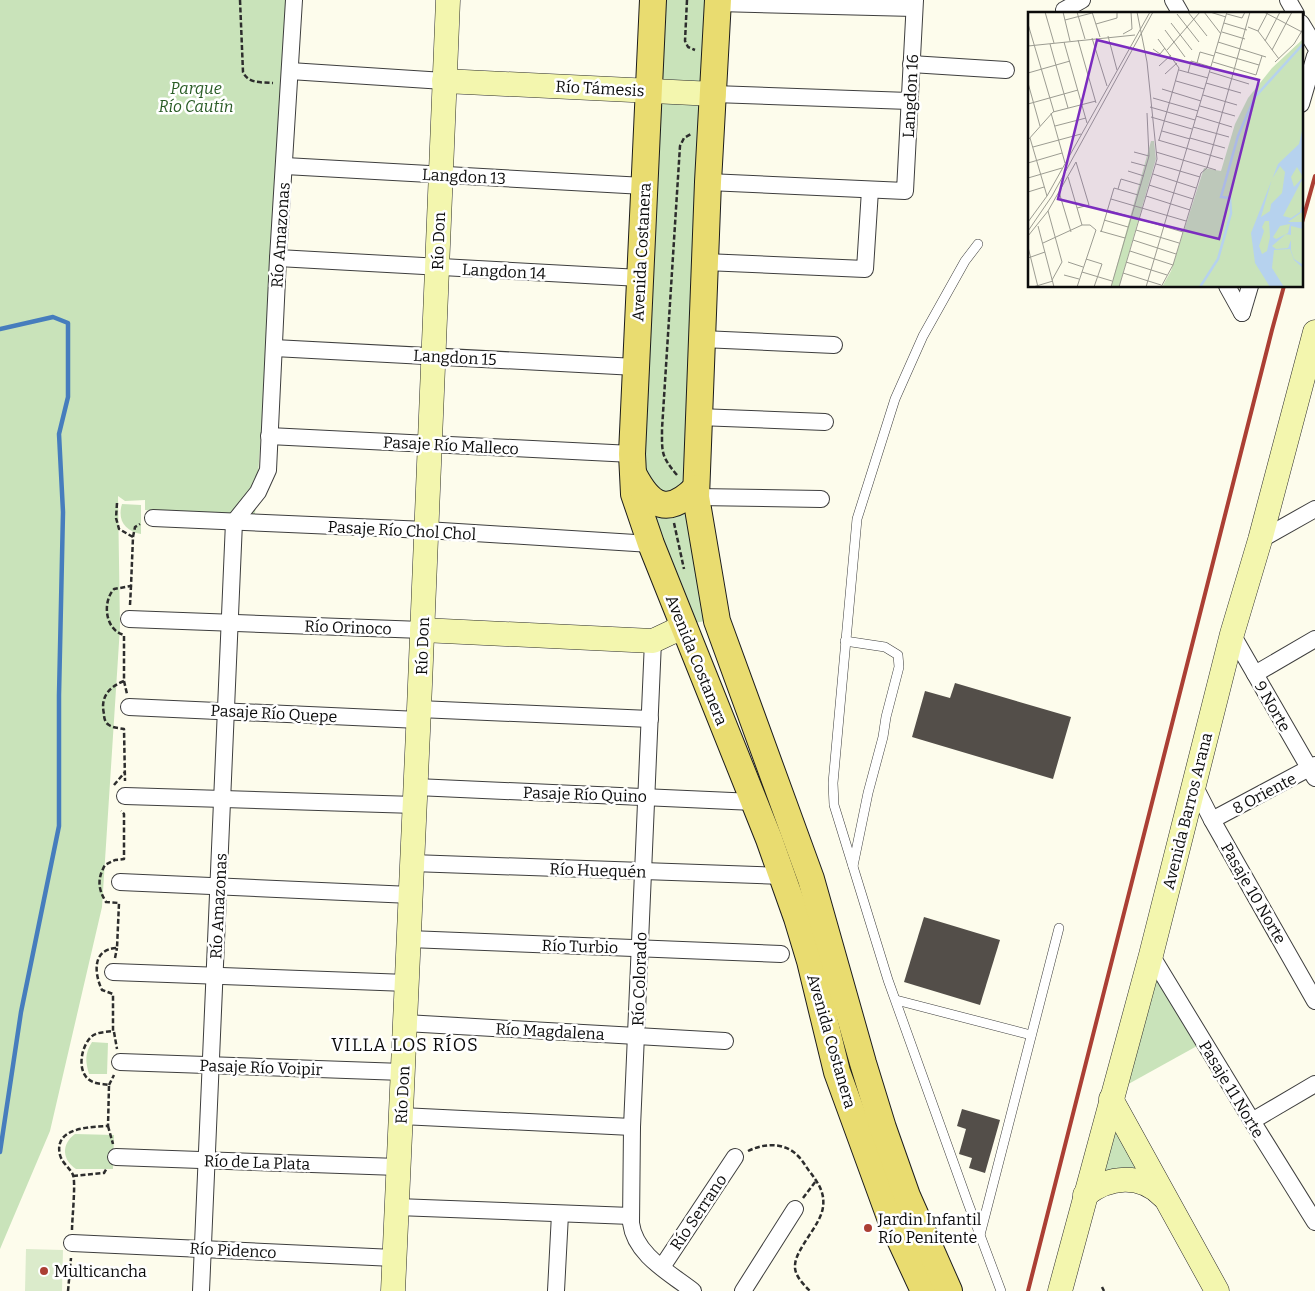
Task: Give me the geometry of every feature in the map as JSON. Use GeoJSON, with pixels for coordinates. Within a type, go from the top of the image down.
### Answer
{"type":"FeatureCollection","features":[{"type":"Feature","properties":{"kind":"main road","name":"Avenida Costanera"},"geometry":{"type":"LineString","coordinates":[[653,0],[632,463],[634,494],[684,629],[783,876],[810,961],[837,1072],[891,1220],[924,1291]]}},
{"type":"Feature","properties":{"kind":"main road","name":"Avenida Costanera"},"geometry":{"type":"LineString","coordinates":[[718,1],[698,417],[690,487],[718,621],[811,879],[883,1128],[907,1196],[949,1291]]}},
{"type":"Feature","properties":{"kind":"main road"},"geometry":{"type":"LineString","coordinates":[[632,463],[642,489],[651,499],[660,504],[670,505],[680,502],[690,487]]}},
{"type":"Feature","properties":{"kind":"street","name":"Río Amazonas"},"geometry":{"type":"LineString","coordinates":[[200,1291],[234,522],[258,492],[268,470],[278,258],[294,0]]}},
{"type":"Feature","properties":{"kind":"street","name":"Río Don"},"geometry":{"type":"LineString","coordinates":[[393,1291],[448,0]]}},
{"type":"Feature","properties":{"kind":"street"},"geometry":{"type":"LineString","coordinates":[[1066,12],[1082,0]]}},
{"type":"Feature","properties":{"kind":"street"},"geometry":{"type":"LineString","coordinates":[[1173,0],[1180,12]]}},
{"type":"Feature","properties":{"kind":"street"},"geometry":{"type":"LineString","coordinates":[[1288,0],[1295,12]]}},
{"type":"Feature","properties":{"kind":"street"},"geometry":{"type":"LineString","coordinates":[[718,1],[914,4]]}},
{"type":"Feature","properties":{"kind":"street","name":"Langdon 16"},"geometry":{"type":"LineString","coordinates":[[870,190],[905,191],[914,4]]}},
{"type":"Feature","properties":{"kind":"street"},"geometry":{"type":"LineString","coordinates":[[1302,25],[1315,46]]}},
{"type":"Feature","properties":{"kind":"street"},"geometry":{"type":"LineString","coordinates":[[1302,101],[1315,56]]}},
{"type":"Feature","properties":{"kind":"street"},"geometry":{"type":"LineString","coordinates":[[911,64],[1006,70]]}},
{"type":"Feature","properties":{"kind":"street","name":"Río Támesis"},"geometry":{"type":"LineString","coordinates":[[290,71],[648,91],[909,101]]}},
{"type":"Feature","properties":{"kind":"street","name":"Langdon 13"},"geometry":{"type":"LineString","coordinates":[[285,166],[644,186]]}},
{"type":"Feature","properties":{"kind":"street"},"geometry":{"type":"LineString","coordinates":[[705,262],[865,268],[870,190],[708,182]]}},
{"type":"Feature","properties":{"kind":"street","name":"Langdon 14"},"geometry":{"type":"LineString","coordinates":[[278,258],[640,278]]}},
{"type":"Feature","properties":{"kind":"street"},"geometry":{"type":"LineString","coordinates":[[1228,288],[1242,313],[1249,288]]}},
{"type":"Feature","properties":{"kind":"street","name":"Avenida Barros Arana"},"geometry":{"type":"LineString","coordinates":[[1060,1291],[1151,954],[1232,634],[1260,540],[1315,332]]}},
{"type":"Feature","properties":{"kind":"street"},"geometry":{"type":"LineString","coordinates":[[702,339],[834,346]]}},
{"type":"Feature","properties":{"kind":"street","name":"Langdon 15"},"geometry":{"type":"LineString","coordinates":[[274,348],[636,366]]}},
{"type":"Feature","properties":{"kind":"street"},"geometry":{"type":"LineString","coordinates":[[698,417],[825,422]]}},
{"type":"Feature","properties":{"kind":"street","name":"Pasaje Río Malleco"},"geometry":{"type":"LineString","coordinates":[[269,436],[430,444],[632,463]]}},
{"type":"Feature","properties":{"kind":"street"},"geometry":{"type":"LineString","coordinates":[[690,487],[822,499]]}},
{"type":"Feature","properties":{"kind":"street"},"geometry":{"type":"LineString","coordinates":[[1260,540],[1315,509]]}},
{"type":"Feature","properties":{"kind":"street","name":"Pasaje Río Chol Chol"},"geometry":{"type":"LineString","coordinates":[[153,518],[426,530],[651,544]]}},
{"type":"Feature","properties":{"kind":"street","name":"Río Orinoco"},"geometry":{"type":"LineString","coordinates":[[129,619],[654,641],[672,632],[684,629]]}},
{"type":"Feature","properties":{"kind":"street","name":"9 Norte"},"geometry":{"type":"LineString","coordinates":[[1232,634],[1313,771]]}},
{"type":"Feature","properties":{"kind":"street"},"geometry":{"type":"LineString","coordinates":[[1255,674],[1315,639]]}},
{"type":"Feature","properties":{"kind":"street","name":"Río Colorado"},"geometry":{"type":"LineString","coordinates":[[654,641],[632,1127],[631,1216],[632,1230],[637,1244],[662,1267],[693,1291]]}},
{"type":"Feature","properties":{"kind":"street","name":"Pasaje Río Quepe"},"geometry":{"type":"LineString","coordinates":[[129,706],[226,711],[650,719]]}},
{"type":"Feature","properties":{"kind":"street","name":"8 Oriente"},"geometry":{"type":"LineString","coordinates":[[1212,820],[1313,771]]}},
{"type":"Feature","properties":{"kind":"street","name":"Pasaje 10 Norte"},"geometry":{"type":"LineString","coordinates":[[1194,785],[1212,820],[1314,996]]}},
{"type":"Feature","properties":{"kind":"street","name":"Pasaje Río Quino"},"geometry":{"type":"LineString","coordinates":[[119,798],[648,796],[754,802]]}},
{"type":"Feature","properties":{"kind":"street","name":"Río Huequén"},"geometry":{"type":"LineString","coordinates":[[412,863],[783,876]]}},
{"type":"Feature","properties":{"kind":"street"},"geometry":{"type":"LineString","coordinates":[[120,882],[411,895]]}},
{"type":"Feature","properties":{"kind":"street","name":"Río Turbio"},"geometry":{"type":"LineString","coordinates":[[409,939],[781,954]]}},
{"type":"Feature","properties":{"kind":"street","name":"Pasaje 11 Norte"},"geometry":{"type":"LineString","coordinates":[[1151,954],[1315,1222]]}},
{"type":"Feature","properties":{"kind":"street"},"geometry":{"type":"LineString","coordinates":[[113,972],[407,983]]}},
{"type":"Feature","properties":{"kind":"street","name":"Río Magdalena"},"geometry":{"type":"LineString","coordinates":[[405,1023],[725,1040]]}},
{"type":"Feature","properties":{"kind":"street","name":"Pasaje Río Voipir"},"geometry":{"type":"LineString","coordinates":[[120,1062],[403,1072]]}},
{"type":"Feature","properties":{"kind":"street"},"geometry":{"type":"LineString","coordinates":[[1252,1121],[1315,1084]]}},
{"type":"Feature","properties":{"kind":"street"},"geometry":{"type":"LineString","coordinates":[[1111,1099],[1217,1291]]}},
{"type":"Feature","properties":{"kind":"street"},"geometry":{"type":"LineString","coordinates":[[401,1116],[632,1127]]}},
{"type":"Feature","properties":{"kind":"street","name":"Río Serrano"},"geometry":{"type":"LineString","coordinates":[[662,1267],[735,1156]]}},
{"type":"Feature","properties":{"kind":"street","name":"Río de La Plata"},"geometry":{"type":"LineString","coordinates":[[116,1157],[398,1167]]}},
{"type":"Feature","properties":{"kind":"street"},"geometry":{"type":"LineString","coordinates":[[1085,1195],[1104,1184],[1125,1180],[1146,1184],[1156,1189],[1164,1198]]}},
{"type":"Feature","properties":{"kind":"street"},"geometry":{"type":"LineString","coordinates":[[397,1206],[631,1216]]}},
{"type":"Feature","properties":{"kind":"street"},"geometry":{"type":"LineString","coordinates":[[743,1291],[795,1208]]}},
{"type":"Feature","properties":{"kind":"street"},"geometry":{"type":"LineString","coordinates":[[556,1291],[560,1214]]}},
{"type":"Feature","properties":{"kind":"street","name":"Río Pidenco"},"geometry":{"type":"LineString","coordinates":[[72,1243],[394,1258]]}},
{"type":"Feature","properties":{"kind":"lane"},"geometry":{"type":"LineString","coordinates":[[978,244],[965,261],[923,336],[895,399],[857,519],[833,783],[834,805],[888,980],[1001,1291]]}},
{"type":"Feature","properties":{"kind":"lane"},"geometry":{"type":"LineString","coordinates":[[845,641],[885,647],[898,655],[899,667],[852,867]]}},
{"type":"Feature","properties":{"kind":"lane"},"geometry":{"type":"LineString","coordinates":[[980,1234],[1059,928]]}},
{"type":"Feature","properties":{"kind":"lane"},"geometry":{"type":"LineString","coordinates":[[896,1000],[1031,1035]]}},
{"type":"Feature","properties":{"kind":"path"},"geometry":{"type":"LineString","coordinates":[[240,0],[243,72],[250,81],[275,83]]}},
{"type":"Feature","properties":{"kind":"path"},"geometry":{"type":"LineString","coordinates":[[687,0],[685,41],[688,47],[699,53]]}},
{"type":"Feature","properties":{"kind":"path"},"geometry":{"type":"LineString","coordinates":[[690,487],[664,457],[662,451],[662,429],[680,146],[684,138],[693,133]]}},
{"type":"Feature","properties":{"kind":"path"},"geometry":{"type":"LineString","coordinates":[[68,1291],[72,1243],[73,1176],[60,1156],[60,1146],[68,1133],[77,1129],[108,1126],[109,1085],[94,1082],[87,1078],[82,1063],[83,1048],[92,1036],[102,1032],[113,1032],[113,994],[102,990],[96,970],[100,954],[107,949],[117,948],[119,903],[106,902],[99,888],[99,880],[104,866],[115,860],[124,859],[124,814],[114,784],[125,772],[124,729],[114,728],[107,724],[103,703],[108,691],[116,684],[124,681],[124,636],[114,630],[108,620],[108,596],[114,588],[131,586],[133,537],[123,533],[117,525],[117,503]]}},
{"type":"Feature","properties":{"kind":"path"},"geometry":{"type":"LineString","coordinates":[[670,505],[685,571]]}},
{"type":"Feature","properties":{"kind":"path"},"geometry":{"type":"LineString","coordinates":[[73,1176],[104,1173],[116,1157]]}},
{"type":"Feature","properties":{"kind":"path"},"geometry":{"type":"LineString","coordinates":[[795,1208],[816,1181]]}},
{"type":"Feature","properties":{"kind":"path"},"geometry":{"type":"LineString","coordinates":[[1102,1287],[1104,1291]]}},
{"type":"Feature","properties":{"kind":"green space","name":"Parque Río Cautín"},"geometry":{"type":"Polygon","coordinates":[[[0,0],[287,0],[269,329],[255,514],[169,513],[145,510],[145,500],[125,501],[118,496],[120,627],[102,907],[50,1131],[0,1249],[0,0]]]}},
{"type":"Feature","properties":{"kind":"green space"},"geometry":{"type":"Polygon","coordinates":[[[656,0],[713,0],[693,497],[714,619],[686,625],[635,454],[656,0]]]}},
{"type":"Feature","properties":{"kind":"green space"},"geometry":{"type":"Polygon","coordinates":[[[122,504],[141,505],[141,534],[135,533],[124,524],[121,515],[122,504]]]}},
{"type":"Feature","properties":{"kind":"green space"},"geometry":{"type":"Polygon","coordinates":[[[1161,980],[1166,982],[1197,1046],[1123,1087],[1155,981],[1161,980]]]}},
{"type":"Feature","properties":{"kind":"green space"},"geometry":{"type":"Polygon","coordinates":[[[92,1042],[108,1043],[107,1074],[89,1074],[86,1057],[92,1042]]]}},
{"type":"Feature","properties":{"kind":"green space"},"geometry":{"type":"Polygon","coordinates":[[[1117,1130],[1142,1172],[1096,1182],[1107,1136],[1117,1130]]]}},
{"type":"Feature","properties":{"kind":"green space"},"geometry":{"type":"Polygon","coordinates":[[[75,1134],[114,1135],[113,1169],[76,1169],[71,1165],[66,1157],[65,1147],[70,1138],[75,1134]]]}},
{"type":"Feature","properties":{"kind":"green space","name":"Multicancha"},"geometry":{"type":"Polygon","coordinates":[[[26,1249],[63,1250],[62,1291],[25,1291],[26,1249]]]}},
{"type":"Feature","properties":{"kind":"building"},"geometry":{"type":"Polygon","coordinates":[[[955,683],[1071,717],[1053,779],[912,737],[925,691],[950,698],[955,683]]]}},
{"type":"Feature","properties":{"kind":"building"},"geometry":{"type":"Polygon","coordinates":[[[924,917],[1000,940],[980,1005],[904,982],[924,917]]]}},
{"type":"Feature","properties":{"kind":"building"},"geometry":{"type":"Polygon","coordinates":[[[962,1109],[1000,1120],[985,1173],[969,1168],[972,1158],[959,1154],[966,1129],[957,1126],[962,1109]]]}},
{"type":"Feature","properties":{"kind":"waterway"},"geometry":{"type":"LineString","coordinates":[[0,329],[53,317],[68,323],[68,397],[59,434],[63,512],[59,695],[59,826],[21,1012],[0,1152]]}},
{"type":"Feature","properties":{"kind":"railway"},"geometry":{"type":"LineString","coordinates":[[1302,222],[1315,176]]}},
{"type":"Feature","properties":{"kind":"railway"},"geometry":{"type":"LineString","coordinates":[[1028,1291],[1283,288]]}},
{"type":"Feature","properties":{"kind":"place","name":"Jardin Infantil Río Penitente"},"geometry":{"type":"Point","coordinates":[868,1228]}},
{"type":"Feature","properties":{"kind":"place","name":"Multicancha"},"geometry":{"type":"Point","coordinates":[44,1271]}},
{"type":"Feature","properties":{"kind":"district","name":"VILLA LOS RÍOS"},"geometry":{"type":"Point","coordinates":[405,1045]}}]}
